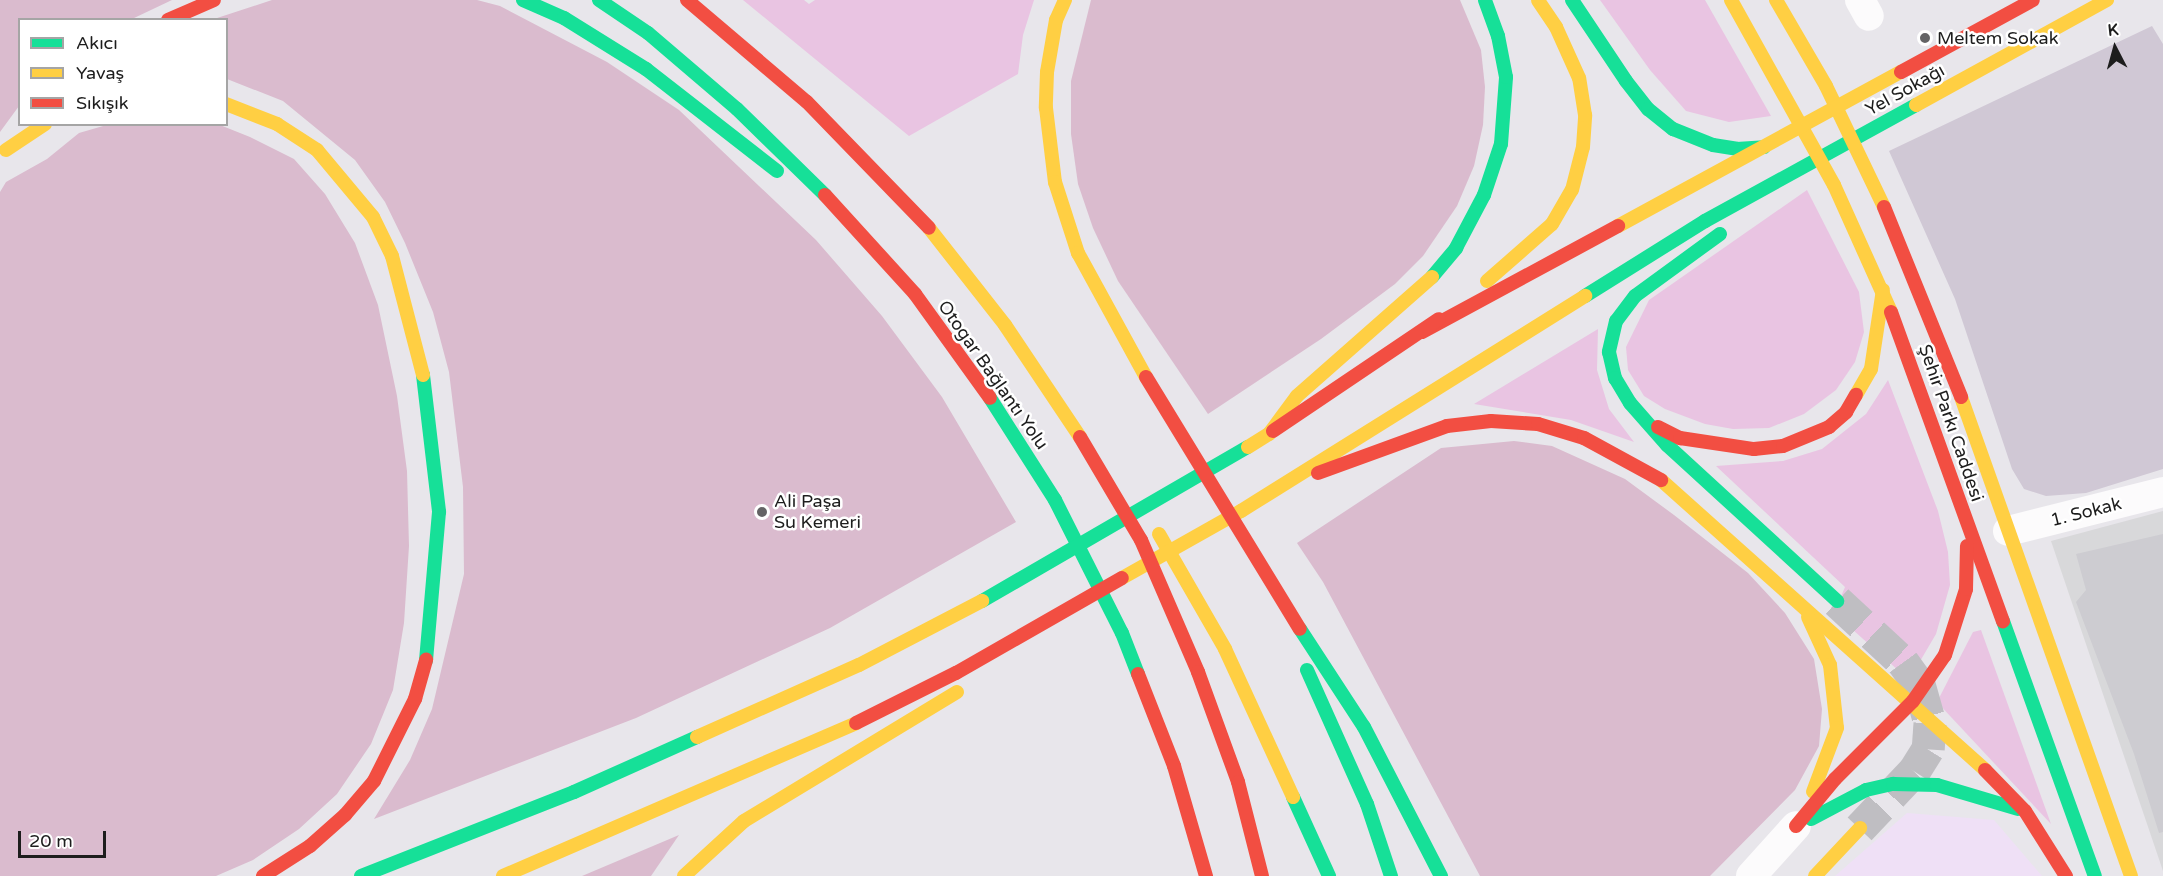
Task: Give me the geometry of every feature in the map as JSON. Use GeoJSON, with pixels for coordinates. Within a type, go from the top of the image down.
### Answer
{"type":"FeatureCollection","features":[{"type":"Feature","properties":{"kind":"main road"},"geometry":{"type":"LineString","coordinates":[[173,18],[214,0]]}},
{"type":"Feature","properties":{"kind":"main road"},"geometry":{"type":"LineString","coordinates":[[523,0],[564,18],[646,69],[785,178],[835,204]]}},
{"type":"Feature","properties":{"kind":"main road","name":"Otogar Bağlantı Yolu"},"geometry":{"type":"LineString","coordinates":[[599,0],[648,33],[737,109],[835,204],[915,294],[972,369],[1055,500],[1099,586],[1148,695],[1206,876]]}},
{"type":"Feature","properties":{"kind":"main road","name":"Otogar Bağlantı Yolu"},"geometry":{"type":"LineString","coordinates":[[687,0],[807,102],[918,214],[1005,325],[1096,460],[1141,540],[1198,672],[1238,782],[1262,876]]}},
{"type":"Feature","properties":{"kind":"main road"},"geometry":{"type":"LineString","coordinates":[[1065,0],[1056,20],[1047,72],[1046,108],[1051,161],[1064,217],[1108,314],[1253,557],[1364,727],[1428,846],[1441,876]]}},
{"type":"Feature","properties":{"kind":"main road"},"geometry":{"type":"LineString","coordinates":[[1269,434],[1298,396],[1424,287],[1456,248],[1484,195],[1501,144],[1506,114],[1506,77],[1498,36],[1485,0]]}},
{"type":"Feature","properties":{"kind":"main road"},"geometry":{"type":"LineString","coordinates":[[361,876],[478,832],[675,749],[859,665],[1028,577],[1269,434],[1422,332],[1510,263],[1552,224],[1572,190],[1583,147],[1585,115],[1579,78],[1556,27],[1538,0]]}},
{"type":"Feature","properties":{"kind":"main road"},"geometry":{"type":"LineString","coordinates":[[1572,0],[1626,81],[1648,109],[1673,129],[1713,146],[1737,149],[1769,146]]}},
{"type":"Feature","properties":{"kind":"main road","name":"Şehir Parkı Caddesi"},"geometry":{"type":"LineString","coordinates":[[1731,0],[1834,185],[1883,290],[2096,876]]}},
{"type":"Feature","properties":{"kind":"main road","name":"Şehir Parkı Caddesi"},"geometry":{"type":"LineString","coordinates":[[1776,0],[1826,86],[1906,256],[1972,422],[2008,531],[2131,876]]}},
{"type":"Feature","properties":{"kind":"main road","name":"Yel Sokağı"},"geometry":{"type":"LineString","coordinates":[[1422,332],[1915,67],[2033,0]]}},
{"type":"Feature","properties":{"kind":"main road","name":"Yel Sokağı"},"geometry":{"type":"LineString","coordinates":[[1784,177],[2107,0]]}},
{"type":"Feature","properties":{"kind":"main road"},"geometry":{"type":"LineString","coordinates":[[228,105],[277,124],[317,150],[373,217],[392,256],[422,364],[439,512],[428,651],[415,699],[399,736],[374,781],[345,815],[310,846],[263,876]]}},
{"type":"Feature","properties":{"kind":"main road"},"geometry":{"type":"LineString","coordinates":[[3,154],[26,126]]}},
{"type":"Feature","properties":{"kind":"main road"},"geometry":{"type":"LineString","coordinates":[[3,154],[42,126]]}},
{"type":"Feature","properties":{"kind":"main road"},"geometry":{"type":"LineString","coordinates":[[1784,177],[1732,224],[1635,296],[1616,321],[1610,352],[1615,378],[1644,421],[1837,601]]}},
{"type":"Feature","properties":{"kind":"main road"},"geometry":{"type":"LineString","coordinates":[[503,876],[845,729],[1047,623],[1241,511],[1597,287],[1784,177]]}},
{"type":"Feature","properties":{"kind":"main road"},"geometry":{"type":"LineString","coordinates":[[1644,421],[1680,438],[1754,449],[1783,446],[1829,427],[1846,412],[1871,369],[1883,290]]}},
{"type":"Feature","properties":{"kind":"main road"},"geometry":{"type":"LineString","coordinates":[[1241,511],[1330,468],[1447,426],[1491,421],[1538,424],[1584,438],[1659,479],[1913,700],[2025,811],[2066,876]]}},
{"type":"Feature","properties":{"kind":"main road"},"geometry":{"type":"LineString","coordinates":[[1096,460],[1162,538],[1225,649],[1329,876]]}},
{"type":"Feature","properties":{"kind":"main road"},"geometry":{"type":"LineString","coordinates":[[1796,826],[1835,779],[1913,700],[1946,655],[1966,589],[1967,543],[1957,495]]}},
{"type":"Feature","properties":{"kind":"main road"},"geometry":{"type":"LineString","coordinates":[[1253,557],[1367,804],[1391,876]]}},
{"type":"Feature","properties":{"kind":"main road"},"geometry":{"type":"LineString","coordinates":[[1796,826],[1829,757],[1837,729],[1830,665],[1818,634],[1797,600]]}},
{"type":"Feature","properties":{"kind":"main road"},"geometry":{"type":"LineString","coordinates":[[684,876],[744,821],[820,772],[945,701],[1047,623]]}},
{"type":"Feature","properties":{"kind":"main road"},"geometry":{"type":"LineString","coordinates":[[1796,826],[1866,790],[1893,784],[1946,787],[2025,811]]}},
{"type":"Feature","properties":{"kind":"main road"},"geometry":{"type":"LineString","coordinates":[[1815,876],[1860,828]]}},
{"type":"Feature","properties":{"kind":"main road"},"geometry":{"type":"LineString","coordinates":[[1193,831],[1194,876]]}},
{"type":"Feature","properties":{"kind":"street","name":"1. Sokak"},"geometry":{"type":"LineString","coordinates":[[2008,531],[2163,492]]}},
{"type":"Feature","properties":{"kind":"street"},"geometry":{"type":"LineString","coordinates":[[1751,876],[1796,826]]}},
{"type":"Feature","properties":{"kind":"shaded area"},"geometry":{"type":"Polygon","coordinates":[[[0,0],[172,0],[134,18],[18,18],[18,107],[0,132],[0,0]]]}},
{"type":"Feature","properties":{"kind":"shaded area"},"geometry":{"type":"Polygon","coordinates":[[[272,0],[477,0],[500,6],[607,62],[679,110],[816,240],[882,316],[942,397],[1016,522],[830,628],[636,718],[374,819],[410,760],[432,709],[464,574],[463,487],[449,372],[433,312],[405,243],[385,202],[355,160],[283,101],[228,79],[228,18],[217,18],[272,0]]]}},
{"type":"Feature","properties":{"kind":"shaded area"},"geometry":{"type":"Polygon","coordinates":[[[743,0],[804,0],[809,4],[815,0],[1034,0],[1023,35],[1018,74],[909,136],[743,0]]]}},
{"type":"Feature","properties":{"kind":"shaded area"},"geometry":{"type":"Polygon","coordinates":[[[1091,0],[1460,0],[1481,50],[1485,87],[1483,125],[1474,166],[1457,206],[1423,256],[1395,284],[1321,339],[1208,414],[1118,281],[1093,228],[1078,184],[1071,134],[1071,81],[1091,0]]]}},
{"type":"Feature","properties":{"kind":"shaded area"},"geometry":{"type":"Polygon","coordinates":[[[1600,0],[1705,0],[1771,116],[1729,122],[1686,111],[1650,70],[1600,0]]]}},
{"type":"Feature","properties":{"kind":"shaded area"},"geometry":{"type":"Polygon","coordinates":[[[2152,26],[2163,44],[2163,469],[2086,493],[2046,496],[2024,489],[2012,469],[1955,299],[1889,151],[2152,26]]]}},
{"type":"Feature","properties":{"kind":"shaded area"},"geometry":{"type":"Polygon","coordinates":[[[103,126],[222,126],[294,159],[325,194],[355,243],[378,305],[397,396],[407,471],[409,546],[404,623],[393,690],[371,744],[337,794],[299,829],[253,860],[216,876],[0,876],[0,192],[6,182],[47,159],[79,133],[103,126]]]}},
{"type":"Feature","properties":{"kind":"shaded area"},"geometry":{"type":"Polygon","coordinates":[[[1807,190],[1859,292],[1864,332],[1855,362],[1836,390],[1804,414],[1769,428],[1733,429],[1705,424],[1665,409],[1644,396],[1628,370],[1626,347],[1649,300],[1807,190]]]}},
{"type":"Feature","properties":{"kind":"shaded area"},"geometry":{"type":"Polygon","coordinates":[[[1598,329],[1597,370],[1609,409],[1634,442],[1571,420],[1474,404],[1598,329]]]}},
{"type":"Feature","properties":{"kind":"shaded area"},"geometry":{"type":"Polygon","coordinates":[[[1888,380],[1938,511],[1948,552],[1950,585],[1936,634],[1909,680],[1834,613],[1845,587],[1716,466],[1783,461],[1822,449],[1866,414],[1888,380]]]}},
{"type":"Feature","properties":{"kind":"shaded area"},"geometry":{"type":"Polygon","coordinates":[[[1514,441],[1552,446],[1625,479],[1748,573],[1785,613],[1814,659],[1822,709],[1819,746],[1795,790],[1710,876],[1480,876],[1323,582],[1297,543],[1441,448],[1514,441]]]}},
{"type":"Feature","properties":{"kind":"shaded area"},"geometry":{"type":"Polygon","coordinates":[[[2163,511],[2163,871],[2051,541],[2163,511]]]}},
{"type":"Feature","properties":{"kind":"shaded area"},"geometry":{"type":"Polygon","coordinates":[[[1981,630],[2051,824],[1937,702],[1973,632],[1981,630]]]}},
{"type":"Feature","properties":{"kind":"shaded area"},"geometry":{"type":"Polygon","coordinates":[[[1907,813],[1994,820],[2042,876],[1835,876],[1907,813]]]}},
{"type":"Feature","properties":{"kind":"shaded area"},"geometry":{"type":"Polygon","coordinates":[[[679,835],[651,876],[582,876],[679,835]]]}},
{"type":"Feature","properties":{"kind":"building"},"geometry":{"type":"Polygon","coordinates":[[[2163,534],[2163,832],[2159,833],[2134,754],[2076,602],[2086,590],[2076,554],[2163,534]]]}},
{"type":"Feature","properties":{"kind":"tunnel"},"geometry":{"type":"LineString","coordinates":[[1837,601],[1903,662],[1919,684],[1930,723],[1928,749],[1914,771],[1860,828]]}},
{"type":"Feature","properties":{"kind":"traffic: fast"},"geometry":{"type":"LineString","coordinates":[[523,0],[564,18],[646,69],[777,171]]}},
{"type":"Feature","properties":{"kind":"traffic: fast"},"geometry":{"type":"LineString","coordinates":[[599,0],[648,33],[737,109],[825,195]]}},
{"type":"Feature","properties":{"kind":"traffic: fast"},"geometry":{"type":"LineString","coordinates":[[1432,277],[1456,248],[1484,195],[1501,144],[1506,77],[1498,36],[1485,0]]}},
{"type":"Feature","properties":{"kind":"traffic: fast"},"geometry":{"type":"LineString","coordinates":[[1572,0],[1626,81],[1648,109],[1673,129],[1713,145],[1737,149],[1764,147]]}},
{"type":"Feature","properties":{"kind":"traffic: fast"},"geometry":{"type":"LineString","coordinates":[[1585,296],[1705,221],[1916,105]]}},
{"type":"Feature","properties":{"kind":"traffic: fast"},"geometry":{"type":"LineString","coordinates":[[1720,234],[1635,296],[1616,321],[1609,352],[1615,378],[1630,403],[1667,445],[1837,601]]}},
{"type":"Feature","properties":{"kind":"traffic: fast"},"geometry":{"type":"LineString","coordinates":[[423,375],[439,512],[426,660]]}},
{"type":"Feature","properties":{"kind":"traffic: fast"},"geometry":{"type":"LineString","coordinates":[[990,398],[1055,500],[1122,633],[1138,674]]}},
{"type":"Feature","properties":{"kind":"traffic: fast"},"geometry":{"type":"LineString","coordinates":[[982,601],[1248,447]]}},
{"type":"Feature","properties":{"kind":"traffic: fast"},"geometry":{"type":"LineString","coordinates":[[2003,621],[2095,876]]}},
{"type":"Feature","properties":{"kind":"traffic: fast"},"geometry":{"type":"LineString","coordinates":[[1300,629],[1364,727],[1441,876]]}},
{"type":"Feature","properties":{"kind":"traffic: fast"},"geometry":{"type":"LineString","coordinates":[[1307,670],[1367,804],[1391,876]]}},
{"type":"Feature","properties":{"kind":"traffic: fast"},"geometry":{"type":"LineString","coordinates":[[361,876],[574,792],[697,737]]}},
{"type":"Feature","properties":{"kind":"traffic: fast"},"geometry":{"type":"LineString","coordinates":[[1811,819],[1866,790],[1893,784],[1937,785],[2018,809]]}},
{"type":"Feature","properties":{"kind":"traffic: fast"},"geometry":{"type":"LineString","coordinates":[[1293,797],[1329,876]]}},
{"type":"Feature","properties":{"kind":"traffic: slow"},"geometry":{"type":"LineString","coordinates":[[1065,0],[1056,20],[1047,72],[1046,108],[1055,182],[1078,253],[1146,377]]}},
{"type":"Feature","properties":{"kind":"traffic: slow"},"geometry":{"type":"LineString","coordinates":[[1487,281],[1552,224],[1572,190],[1583,147],[1585,115],[1579,78],[1556,27],[1538,0]]}},
{"type":"Feature","properties":{"kind":"traffic: slow"},"geometry":{"type":"LineString","coordinates":[[1731,0],[1834,185],[1891,312]]}},
{"type":"Feature","properties":{"kind":"traffic: slow"},"geometry":{"type":"LineString","coordinates":[[1776,0],[1826,86],[1884,207]]}},
{"type":"Feature","properties":{"kind":"traffic: slow"},"geometry":{"type":"LineString","coordinates":[[1916,105],[2107,0]]}},
{"type":"Feature","properties":{"kind":"traffic: slow"},"geometry":{"type":"LineString","coordinates":[[1618,226],[1901,72]]}},
{"type":"Feature","properties":{"kind":"traffic: slow"},"geometry":{"type":"LineString","coordinates":[[228,105],[277,124],[317,150],[373,217],[392,256],[423,375]]}},
{"type":"Feature","properties":{"kind":"traffic: slow"},"geometry":{"type":"LineString","coordinates":[[6,150],[42,126]]}},
{"type":"Feature","properties":{"kind":"traffic: slow"},"geometry":{"type":"LineString","coordinates":[[929,228],[1005,325],[1080,437]]}},
{"type":"Feature","properties":{"kind":"traffic: slow"},"geometry":{"type":"LineString","coordinates":[[1248,447],[1269,434],[1297,396],[1432,277]]}},
{"type":"Feature","properties":{"kind":"traffic: slow"},"geometry":{"type":"LineString","coordinates":[[1856,395],[1871,369],[1883,290]]}},
{"type":"Feature","properties":{"kind":"traffic: slow"},"geometry":{"type":"LineString","coordinates":[[1241,511],[1585,296]]}},
{"type":"Feature","properties":{"kind":"traffic: slow"},"geometry":{"type":"LineString","coordinates":[[1961,397],[2131,876]]}},
{"type":"Feature","properties":{"kind":"traffic: slow"},"geometry":{"type":"LineString","coordinates":[[1661,480],[1985,770]]}},
{"type":"Feature","properties":{"kind":"traffic: slow"},"geometry":{"type":"LineString","coordinates":[[1122,578],[1241,511]]}},
{"type":"Feature","properties":{"kind":"traffic: slow"},"geometry":{"type":"LineString","coordinates":[[1159,534],[1225,649],[1293,797]]}},
{"type":"Feature","properties":{"kind":"traffic: slow"},"geometry":{"type":"LineString","coordinates":[[697,737],[859,665],[982,601]]}},
{"type":"Feature","properties":{"kind":"traffic: slow"},"geometry":{"type":"LineString","coordinates":[[1808,617],[1830,665],[1837,728],[1813,792]]}},
{"type":"Feature","properties":{"kind":"traffic: slow"},"geometry":{"type":"LineString","coordinates":[[684,876],[744,821],[957,692]]}},
{"type":"Feature","properties":{"kind":"traffic: slow"},"geometry":{"type":"LineString","coordinates":[[503,876],[856,723]]}},
{"type":"Feature","properties":{"kind":"traffic: slow"},"geometry":{"type":"LineString","coordinates":[[1815,876],[1860,828]]}},
{"type":"Feature","properties":{"kind":"traffic: jam"},"geometry":{"type":"LineString","coordinates":[[173,18],[214,0]]}},
{"type":"Feature","properties":{"kind":"traffic: jam"},"geometry":{"type":"LineString","coordinates":[[687,0],[807,102],[929,228]]}},
{"type":"Feature","properties":{"kind":"traffic: jam"},"geometry":{"type":"LineString","coordinates":[[1901,72],[2033,0]]}},
{"type":"Feature","properties":{"kind":"traffic: jam"},"geometry":{"type":"LineString","coordinates":[[825,195],[915,294],[990,398]]}},
{"type":"Feature","properties":{"kind":"traffic: jam"},"geometry":{"type":"LineString","coordinates":[[1884,207],[1961,397]]}},
{"type":"Feature","properties":{"kind":"traffic: jam"},"geometry":{"type":"LineString","coordinates":[[1422,332],[1618,226]]}},
{"type":"Feature","properties":{"kind":"traffic: jam"},"geometry":{"type":"LineString","coordinates":[[1891,312],[2003,621]]}},
{"type":"Feature","properties":{"kind":"traffic: jam"},"geometry":{"type":"LineString","coordinates":[[1273,431],[1439,319]]}},
{"type":"Feature","properties":{"kind":"traffic: jam"},"geometry":{"type":"LineString","coordinates":[[1146,377],[1300,629]]}},
{"type":"Feature","properties":{"kind":"traffic: jam"},"geometry":{"type":"LineString","coordinates":[[1658,427],[1680,438],[1754,449],[1783,446],[1829,427],[1846,412],[1856,395]]}},
{"type":"Feature","properties":{"kind":"traffic: jam"},"geometry":{"type":"LineString","coordinates":[[1318,473],[1447,426],[1491,421],[1538,424],[1584,438],[1661,480]]}},
{"type":"Feature","properties":{"kind":"traffic: jam"},"geometry":{"type":"LineString","coordinates":[[1080,437],[1141,540],[1198,672],[1238,782],[1262,876]]}},
{"type":"Feature","properties":{"kind":"traffic: jam"},"geometry":{"type":"LineString","coordinates":[[1796,826],[1835,779],[1913,701],[1945,655],[1966,589],[1967,546]]}},
{"type":"Feature","properties":{"kind":"traffic: jam"},"geometry":{"type":"LineString","coordinates":[[856,723],[956,673],[1122,578]]}},
{"type":"Feature","properties":{"kind":"traffic: jam"},"geometry":{"type":"LineString","coordinates":[[263,876],[310,846],[345,815],[374,781],[415,699],[426,660]]}},
{"type":"Feature","properties":{"kind":"traffic: jam"},"geometry":{"type":"LineString","coordinates":[[1138,674],[1174,766],[1206,876]]}},
{"type":"Feature","properties":{"kind":"traffic: jam"},"geometry":{"type":"LineString","coordinates":[[1985,770],[2025,811],[2066,876]]}},
{"type":"Feature","properties":{"kind":"place","name":"Meltem Sokak"},"geometry":{"type":"Point","coordinates":[1925,38]}},
{"type":"Feature","properties":{"kind":"place","name":"Ali Paşa Su Kemeri"},"geometry":{"type":"Point","coordinates":[762,512]}}]}
